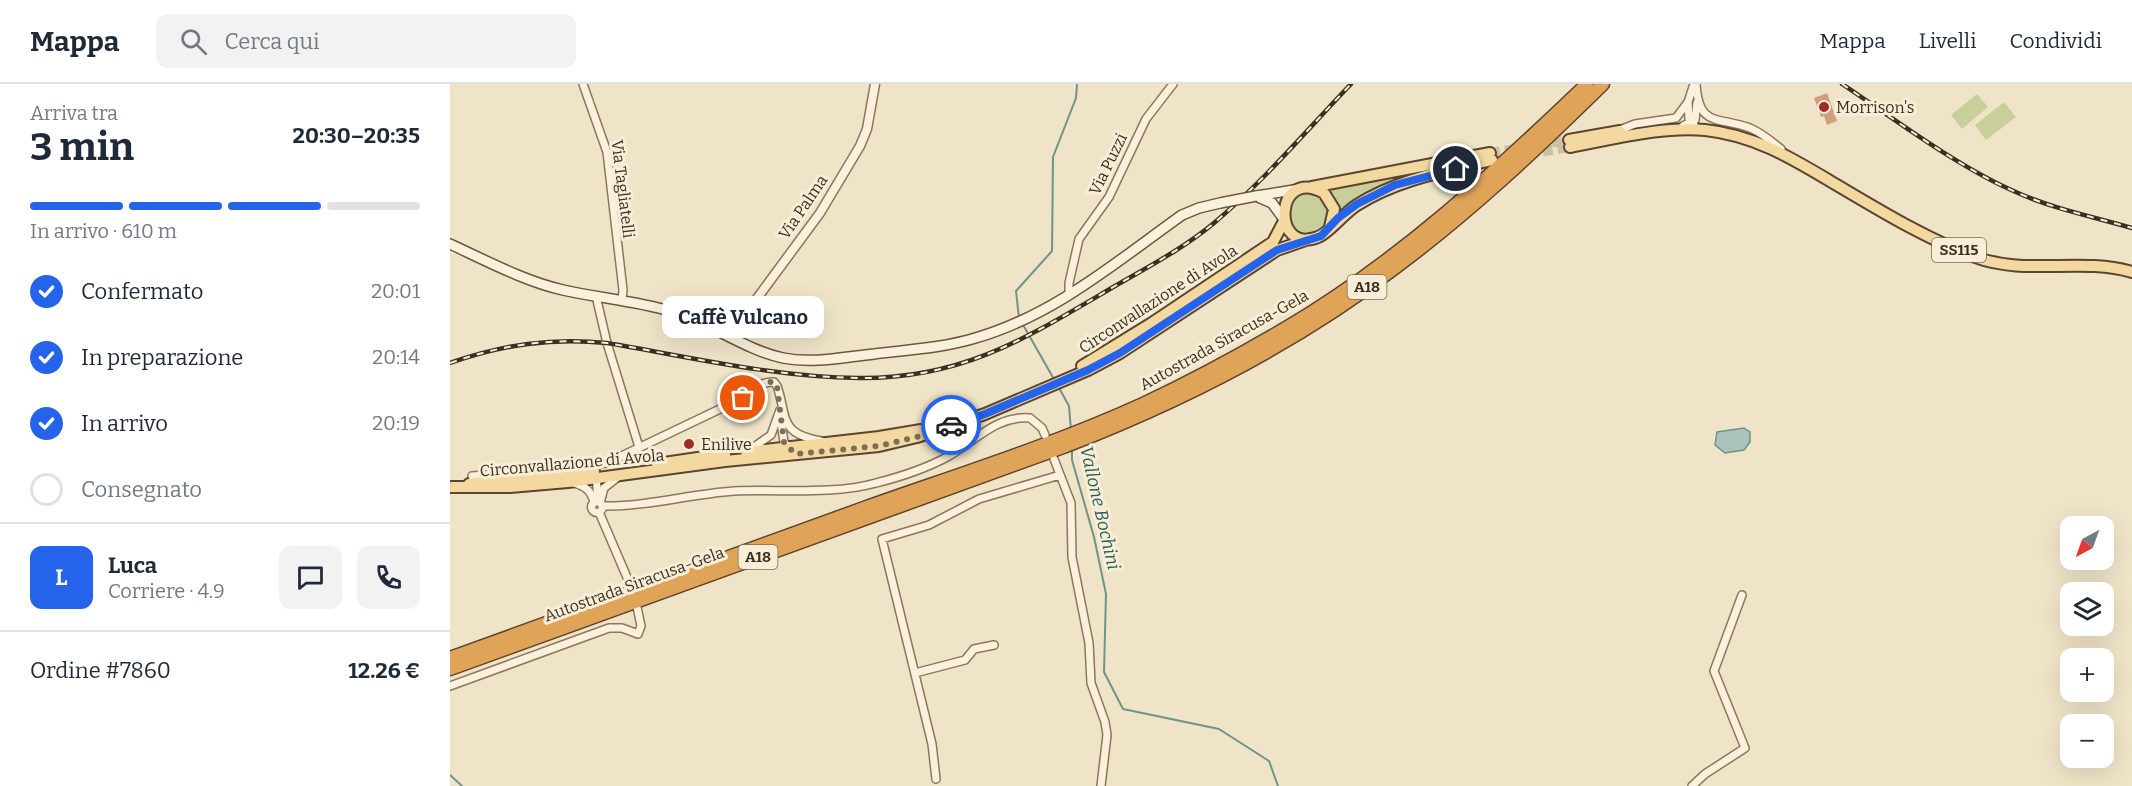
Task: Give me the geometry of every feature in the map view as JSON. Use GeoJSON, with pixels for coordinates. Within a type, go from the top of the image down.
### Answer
{"type":"FeatureCollection","features":[{"type":"Feature","properties":{"kind":"highway","name":"Autostrada Siracusa-Gela"},"geometry":{"type":"LineString","coordinates":[[1091,431],[1208,372],[1288,327],[1389,260],[1506,162],[1587,84]]}},
{"type":"Feature","properties":{"kind":"highway","name":"Autostrada Siracusa-Gela"},"geometry":{"type":"LineString","coordinates":[[1091,431],[1213,381],[1293,336],[1395,268],[1478,202],[1604,84]]}},
{"type":"Feature","properties":{"kind":"highway","name":"A18"},"geometry":{"type":"LineString","coordinates":[[1065,441],[1091,431]]}},
{"type":"Feature","properties":{"kind":"highway","name":"Autostrada Siracusa-Gela"},"geometry":{"type":"LineString","coordinates":[[450,658],[1065,441]]}},
{"type":"Feature","properties":{"kind":"highway","name":"Autostrada Siracusa-Gela"},"geometry":{"type":"LineString","coordinates":[[450,669],[1065,441]]}},
{"type":"Feature","properties":{"kind":"main road","name":"SS115"},"geometry":{"type":"LineString","coordinates":[[1804,166],[1781,149],[1743,130],[1692,123],[1614,132],[1570,144],[1683,130],[1704,130],[1738,136],[1769,146],[1804,166],[1896,218],[1976,257],[2010,266],[2098,266],[2132,272]]}},
{"type":"Feature","properties":{"kind":"main road"},"geometry":{"type":"LineString","coordinates":[[450,244],[528,279],[562,290],[671,311],[708,324],[780,357],[816,360],[929,348],[972,339],[1011,326],[1028,319],[1069,295],[1182,215],[1199,208],[1256,196],[1491,157],[1395,185],[1357,204],[1321,236],[1309,239],[1291,232],[1272,203],[1256,196]]}},
{"type":"Feature","properties":{"kind":"main road"},"geometry":{"type":"LineString","coordinates":[[1284,219],[1286,201],[1303,189],[1318,190],[1328,197],[1334,209],[1330,227]]}},
{"type":"Feature","properties":{"kind":"main road","name":"Circonvallazione di Avola"},"geometry":{"type":"LineString","coordinates":[[1065,379],[1273,242],[1284,219]]}},
{"type":"Feature","properties":{"kind":"main road","name":"Circonvallazione di Avola"},"geometry":{"type":"LineString","coordinates":[[454,487],[501,488],[568,482],[593,475],[746,452],[788,452],[879,446],[917,437],[985,414],[1120,353],[1277,250],[1309,239]]}},
{"type":"Feature","properties":{"kind":"main road","name":"Circonvallazione di Avola"},"geometry":{"type":"LineString","coordinates":[[454,487],[507,478],[620,476],[788,452],[830,442],[938,429]]}},
{"type":"Feature","properties":{"kind":"street","name":"Via Tagliatelli"},"geometry":{"type":"LineString","coordinates":[[583,84],[590,98],[607,152],[623,290],[622,300]]}},
{"type":"Feature","properties":{"kind":"street","name":"Via Palma"},"geometry":{"type":"LineString","coordinates":[[730,335],[820,213],[860,146],[867,129],[875,84]]}},
{"type":"Feature","properties":{"kind":"street","name":"Via Puzzi"},"geometry":{"type":"LineString","coordinates":[[1069,295],[1069,283],[1079,240],[1109,197],[1146,119],[1173,84]]}},
{"type":"Feature","properties":{"kind":"street"},"geometry":{"type":"LineString","coordinates":[[1614,132],[1635,124],[1676,118],[1688,102],[1695,84]]}},
{"type":"Feature","properties":{"kind":"street"},"geometry":{"type":"LineString","coordinates":[[1631,136],[1648,130],[1687,126],[1692,123],[1695,120],[1697,102],[1695,84]]}},
{"type":"Feature","properties":{"kind":"street"},"geometry":{"type":"LineString","coordinates":[[1688,102],[1689,119],[1695,126],[1724,130],[1738,136]]}},
{"type":"Feature","properties":{"kind":"street"},"geometry":{"type":"LineString","coordinates":[[1697,102],[1708,117],[1760,132],[1781,149]]}},
{"type":"Feature","properties":{"kind":"street"},"geometry":{"type":"LineString","coordinates":[[596,296],[639,447]]}},
{"type":"Feature","properties":{"kind":"street"},"geometry":{"type":"LineString","coordinates":[[472,476],[599,465],[743,398],[759,385],[768,382],[774,382],[777,386],[781,413],[789,441],[788,452]]}},
{"type":"Feature","properties":{"kind":"street"},"geometry":{"type":"LineString","coordinates":[[781,413],[800,435],[830,442]]}},
{"type":"Feature","properties":{"kind":"street"},"geometry":{"type":"LineString","coordinates":[[746,452],[768,439],[781,413]]}},
{"type":"Feature","properties":{"kind":"street"},"geometry":{"type":"LineString","coordinates":[[598,504],[732,491],[827,489],[874,484],[942,459],[979,435],[1010,419],[1030,418],[1042,428],[1046,435]]}},
{"type":"Feature","properties":{"kind":"street"},"geometry":{"type":"LineString","coordinates":[[1054,459],[1071,503],[1072,557],[1089,643],[1091,683],[1105,722],[1107,735],[1101,786]]}},
{"type":"Feature","properties":{"kind":"street"},"geometry":{"type":"LineString","coordinates":[[593,475],[598,504],[629,582]]}},
{"type":"Feature","properties":{"kind":"street"},"geometry":{"type":"LineString","coordinates":[[936,779],[932,744],[882,539],[929,525],[979,499],[1060,475]]}},
{"type":"Feature","properties":{"kind":"street"},"geometry":{"type":"LineString","coordinates":[[598,504],[604,488],[620,476]]}},
{"type":"Feature","properties":{"kind":"street"},"geometry":{"type":"LineString","coordinates":[[568,482],[584,487],[598,504]]}},
{"type":"Feature","properties":{"kind":"street"},"geometry":{"type":"LineString","coordinates":[[1692,786],[1705,774],[1745,748],[1714,671],[1742,595]]}},
{"type":"Feature","properties":{"kind":"street"},"geometry":{"type":"LineString","coordinates":[[450,686],[609,627],[621,628],[638,634],[641,626],[637,608]]}},
{"type":"Feature","properties":{"kind":"street"},"geometry":{"type":"LineString","coordinates":[[915,673],[965,660],[974,650],[994,645]]}},
{"type":"Feature","properties":{"kind":"green space"},"geometry":{"type":"Polygon","coordinates":[[[1977,94],[1988,107],[1962,129],[1951,115],[1977,94]]]}},
{"type":"Feature","properties":{"kind":"green space"},"geometry":{"type":"Polygon","coordinates":[[[2004,102],[2016,117],[1986,140],[1975,125],[2004,102]]]}},
{"type":"Feature","properties":{"kind":"green space"},"geometry":{"type":"Polygon","coordinates":[[[1392,178],[1391,182],[1338,213],[1325,190],[1392,178]]]}},
{"type":"Feature","properties":{"kind":"green space"},"geometry":{"type":"Polygon","coordinates":[[[1308,193],[1323,199],[1329,214],[1323,229],[1308,235],[1293,229],[1287,214],[1293,199],[1308,193]]]}},
{"type":"Feature","properties":{"kind":"water"},"geometry":{"type":"Polygon","coordinates":[[[1744,428],[1750,432],[1750,442],[1744,450],[1725,453],[1715,445],[1717,432],[1744,428]]]}},
{"type":"Feature","properties":{"kind":"building","name":"Morrison's"},"geometry":{"type":"Polygon","coordinates":[[[1827,93],[1837,121],[1827,125],[1824,116],[1821,117],[1814,98],[1827,93]]]}},
{"type":"Feature","properties":{"kind":"building"},"geometry":{"type":"Polygon","coordinates":[[[761,396],[766,405],[764,410],[761,413],[753,413],[748,408],[749,400],[761,396]]]}},
{"type":"Feature","properties":{"kind":"waterway","name":"Vallone Bochini"},"geometry":{"type":"LineString","coordinates":[[1019,318],[1016,291],[1052,251],[1053,157],[1076,98],[1077,84]]}},
{"type":"Feature","properties":{"kind":"waterway","name":"Vallone Bochini"},"geometry":{"type":"LineString","coordinates":[[1022,323],[1055,381]]}},
{"type":"Feature","properties":{"kind":"waterway","name":"Vallone Bochini"},"geometry":{"type":"LineString","coordinates":[[1058,386],[1069,406],[1071,431]]}},
{"type":"Feature","properties":{"kind":"waterway","name":"Vallone Bochini"},"geometry":{"type":"LineString","coordinates":[[1072,448],[1072,460],[1094,537],[1106,594],[1104,672],[1123,709],[1219,729],[1269,761],[1278,786]]}},
{"type":"Feature","properties":{"kind":"waterway"},"geometry":{"type":"LineString","coordinates":[[450,775],[462,786]]}},
{"type":"Feature","properties":{"kind":"tunnel"},"geometry":{"type":"LineString","coordinates":[[1537,145],[1569,140]]}},
{"type":"Feature","properties":{"kind":"tunnel"},"geometry":{"type":"LineString","coordinates":[[1528,154],[1570,147]]}},
{"type":"Feature","properties":{"kind":"tunnel"},"geometry":{"type":"LineString","coordinates":[[1490,153],[1522,148]]}},
{"type":"Feature","properties":{"kind":"railway"},"geometry":{"type":"LineString","coordinates":[[450,363],[509,347],[566,341],[607,343],[764,370],[827,377],[897,376],[963,363],[994,352],[1053,322],[1191,241],[1250,190],[1351,84]]}},
{"type":"Feature","properties":{"kind":"railway"},"geometry":{"type":"LineString","coordinates":[[1842,84],[1928,143],[1996,183],[2046,204],[2132,228]]}},
{"type":"Feature","properties":{"kind":"way so far"},"geometry":{"type":"LineString","coordinates":[[743,398],[759,385],[774,382],[778,389],[784,442],[795,454],[879,446],[917,437],[951,425]]}},
{"type":"Feature","properties":{"kind":"place","name":"Morrison's"},"geometry":{"type":"Point","coordinates":[1824,107]}},
{"type":"Feature","properties":{"kind":"place","name":"Caffè Vulcano"},"geometry":{"type":"Point","coordinates":[743,398]}},
{"type":"Feature","properties":{"kind":"place","name":"Enilive"},"geometry":{"type":"Point","coordinates":[689,444]}},
{"type":"Feature","properties":{"kind":"route"},"geometry":{"type":"LineString","coordinates":[[951,425],[985,414],[1088,370],[1120,353],[1277,250],[1321,236],[1338,218],[1357,204],[1395,185],[1456,169]]}}]}
